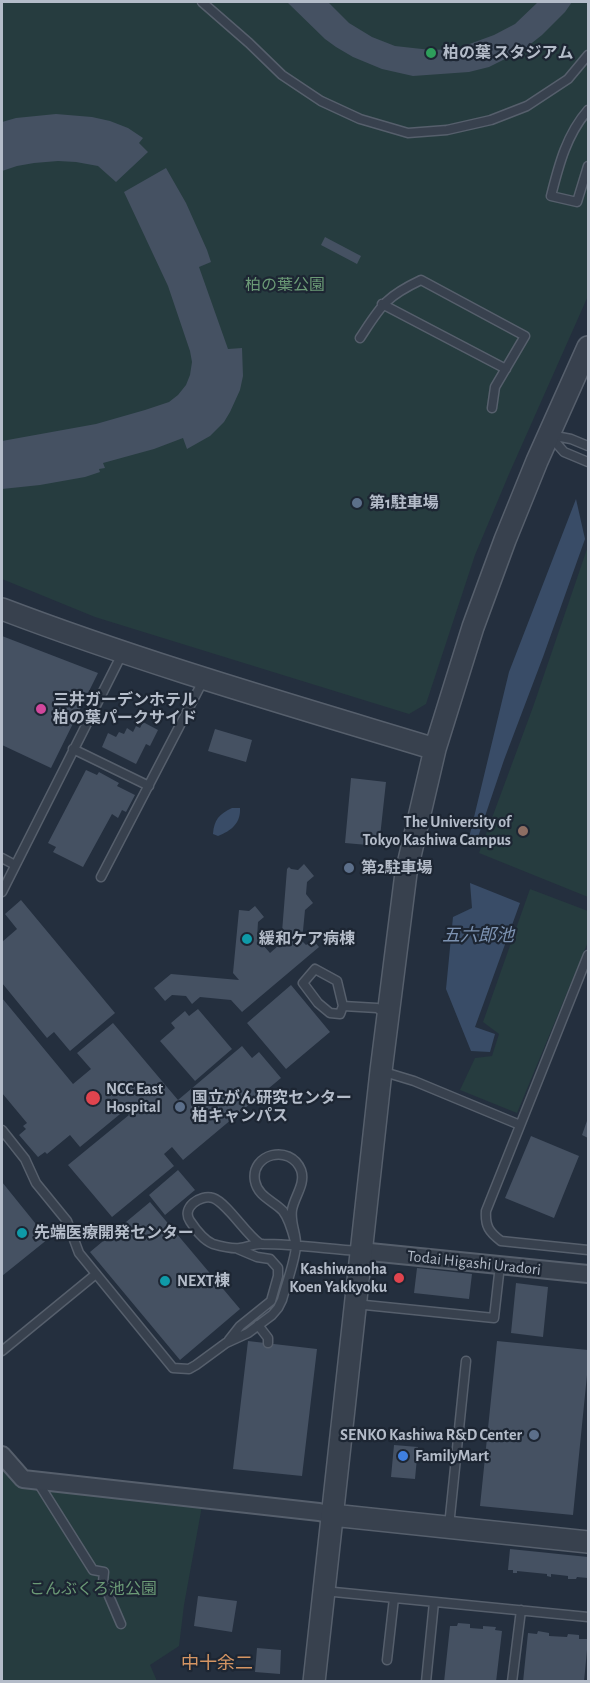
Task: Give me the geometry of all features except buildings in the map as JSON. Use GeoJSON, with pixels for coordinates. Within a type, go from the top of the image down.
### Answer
{"type":"FeatureCollection","features":[{"type":"Feature","properties":{"kind":"street"},"geometry":{"type":"LineString","coordinates":[[314,1682],[360,1251],[406,873],[435,749],[473,627],[505,540],[588,346]]}},
{"type":"Feature","properties":{"kind":"street"},"geometry":{"type":"LineString","coordinates":[[2,609],[204,679],[435,749]]}},
{"type":"Feature","properties":{"kind":"street","name":"Todai Higashi Uradori"},"geometry":{"type":"LineString","coordinates":[[360,1251],[588,1274]]}},
{"type":"Feature","properties":{"kind":"street"},"geometry":{"type":"LineString","coordinates":[[2,1455],[23,1479],[588,1542]]}},
{"type":"Feature","properties":{"kind":"lane"},"geometry":{"type":"LineString","coordinates":[[202,2],[282,75],[321,101],[360,119],[408,133],[447,130],[491,120],[527,106],[568,78],[588,55]]}},
{"type":"Feature","properties":{"kind":"lane"},"geometry":{"type":"LineString","coordinates":[[588,110],[577,123],[564,150],[551,196],[577,202],[588,166]]}},
{"type":"Feature","properties":{"kind":"lane"},"geometry":{"type":"LineString","coordinates":[[360,338],[382,304],[400,290],[421,280],[525,336],[495,387],[492,408]]}},
{"type":"Feature","properties":{"kind":"lane"},"geometry":{"type":"LineString","coordinates":[[382,304],[507,369]]}},
{"type":"Feature","properties":{"kind":"lane"},"geometry":{"type":"LineString","coordinates":[[549,435],[571,439],[588,446]]}},
{"type":"Feature","properties":{"kind":"lane"},"geometry":{"type":"LineString","coordinates":[[549,435],[564,452],[588,462]]}},
{"type":"Feature","properties":{"kind":"lane"},"geometry":{"type":"LineString","coordinates":[[2,892],[122,652]]}},
{"type":"Feature","properties":{"kind":"lane"},"geometry":{"type":"LineString","coordinates":[[101,877],[204,679]]}},
{"type":"Feature","properties":{"kind":"lane"},"geometry":{"type":"LineString","coordinates":[[73,749],[149,786]]}},
{"type":"Feature","properties":{"kind":"lane"},"geometry":{"type":"LineString","coordinates":[[2,858],[15,865]]}},
{"type":"Feature","properties":{"kind":"lane"},"geometry":{"type":"LineString","coordinates":[[588,955],[486,1211],[485,1224],[491,1234],[501,1241],[588,1251]]}},
{"type":"Feature","properties":{"kind":"lane"},"geometry":{"type":"LineString","coordinates":[[315,969],[337,981],[343,1006],[340,1014],[330,1013],[318,1003],[303,983],[315,969]]}},
{"type":"Feature","properties":{"kind":"lane"},"geometry":{"type":"LineString","coordinates":[[343,1006],[377,1008],[388,1014]]}},
{"type":"Feature","properties":{"kind":"lane"},"geometry":{"type":"LineString","coordinates":[[381,1071],[403,1077],[520,1125]]}},
{"type":"Feature","properties":{"kind":"lane"},"geometry":{"type":"LineString","coordinates":[[2,1130],[25,1159],[36,1183],[67,1221],[79,1253],[173,1368],[189,1369],[226,1343],[248,1333],[279,1308],[296,1245],[292,1228],[292,1212],[294,1199],[300,1190],[302,1181],[297,1163],[285,1155],[277,1154],[261,1162],[256,1170],[255,1179],[257,1187],[266,1198],[283,1211],[296,1245]]}},
{"type":"Feature","properties":{"kind":"lane"},"geometry":{"type":"LineString","coordinates":[[226,1343],[240,1326],[271,1301],[278,1268],[270,1259],[257,1257],[204,1239],[188,1219],[190,1207],[200,1199],[208,1198],[217,1201],[259,1244]]}},
{"type":"Feature","properties":{"kind":"lane"},"geometry":{"type":"LineString","coordinates":[[238,1249],[259,1244],[360,1251]]}},
{"type":"Feature","properties":{"kind":"lane"},"geometry":{"type":"LineString","coordinates":[[355,1304],[494,1318],[500,1265]]}},
{"type":"Feature","properties":{"kind":"lane"},"geometry":{"type":"LineString","coordinates":[[2,1351],[96,1274]]}},
{"type":"Feature","properties":{"kind":"lane"},"geometry":{"type":"LineString","coordinates":[[258,1325],[268,1338],[267,1343]]}},
{"type":"Feature","properties":{"kind":"lane"},"geometry":{"type":"LineString","coordinates":[[449,1527],[466,1361]]}},
{"type":"Feature","properties":{"kind":"lane"},"geometry":{"type":"LineString","coordinates":[[37,1481],[93,1570],[104,1572],[103,1582],[121,1624]]}},
{"type":"Feature","properties":{"kind":"lane"},"geometry":{"type":"LineString","coordinates":[[324,1591],[588,1617]]}},
{"type":"Feature","properties":{"kind":"lane"},"geometry":{"type":"LineString","coordinates":[[387,1660],[394,1598]]}},
{"type":"Feature","properties":{"kind":"lane"},"geometry":{"type":"LineString","coordinates":[[426,1682],[435,1602]]}},
{"type":"Feature","properties":{"kind":"lane"},"geometry":{"type":"LineString","coordinates":[[512,1682],[521,1610]]}},
{"type":"Feature","properties":{"kind":"green space","name":"柏の葉公園"},"geometry":{"type":"Polygon","coordinates":[[[2,2],[588,2],[588,296],[475,555],[426,704],[409,714],[95,617],[2,579],[2,2]]]}},
{"type":"Feature","properties":{"kind":"green space"},"geometry":{"type":"Polygon","coordinates":[[[588,546],[588,897],[479,853],[533,707],[588,546]]]}},
{"type":"Feature","properties":{"kind":"green space"},"geometry":{"type":"Polygon","coordinates":[[[530,889],[588,911],[588,942],[517,1113],[460,1090],[475,1058],[492,1056],[499,1034],[483,1022],[530,889]]]}},
{"type":"Feature","properties":{"kind":"green space","name":"こんぶくろ池公園"},"geometry":{"type":"Polygon","coordinates":[[[2,1469],[16,1484],[139,1498],[141,1501],[202,1506],[179,1646],[150,1665],[157,1681],[2,1681],[2,1469]]]}},
{"type":"Feature","properties":{"kind":"water"},"geometry":{"type":"Polygon","coordinates":[[[576,499],[585,539],[478,837],[468,842],[509,672],[576,499]]]}},
{"type":"Feature","properties":{"kind":"water"},"geometry":{"type":"Polygon","coordinates":[[[232,808],[240,808],[237,822],[223,834],[218,836],[213,834],[218,818],[232,808]]]}},
{"type":"Feature","properties":{"kind":"water","name":"五六郎池"},"geometry":{"type":"Polygon","coordinates":[[[470,883],[520,903],[475,1027],[495,1034],[490,1052],[471,1051],[446,989],[453,917],[472,908],[470,883]]]}},
{"type":"Feature","properties":{"kind":"place","name":"柏の葉 スタジアム"},"geometry":{"type":"Point","coordinates":[431,53]}},
{"type":"Feature","properties":{"kind":"place","name":"第1駐車場"},"geometry":{"type":"Point","coordinates":[357,503]}},
{"type":"Feature","properties":{"kind":"place","name":"三井ガーデンホテル 柏の葉パークサイド"},"geometry":{"type":"Point","coordinates":[41,709]}},
{"type":"Feature","properties":{"kind":"place","name":"The University of Tokyo Kashiwa Campus"},"geometry":{"type":"Point","coordinates":[523,831]}},
{"type":"Feature","properties":{"kind":"place","name":"第2駐車場"},"geometry":{"type":"Point","coordinates":[349,868]}},
{"type":"Feature","properties":{"kind":"place","name":"緩和ケア病棟"},"geometry":{"type":"Point","coordinates":[247,939]}},
{"type":"Feature","properties":{"kind":"place","name":"NCC East Hospital"},"geometry":{"type":"Point","coordinates":[93,1098]}},
{"type":"Feature","properties":{"kind":"place","name":"国立がん研究センター 柏キャンパス"},"geometry":{"type":"Point","coordinates":[180,1107]}},
{"type":"Feature","properties":{"kind":"place","name":"先端医療開発センター"},"geometry":{"type":"Point","coordinates":[22,1233]}},
{"type":"Feature","properties":{"kind":"place","name":"Kashiwanoha Koen Yakkyoku"},"geometry":{"type":"Point","coordinates":[399,1278]}},
{"type":"Feature","properties":{"kind":"place","name":"NEXT棟"},"geometry":{"type":"Point","coordinates":[165,1281]}},
{"type":"Feature","properties":{"kind":"place","name":"SENKO Kashiwa R&D Center"},"geometry":{"type":"Point","coordinates":[534,1435]}},
{"type":"Feature","properties":{"kind":"place","name":"FamilyMart"},"geometry":{"type":"Point","coordinates":[403,1456]}},
{"type":"Feature","properties":{"kind":"district","name":"中十余二"},"geometry":{"type":"Point","coordinates":[217,1664]}}]}
